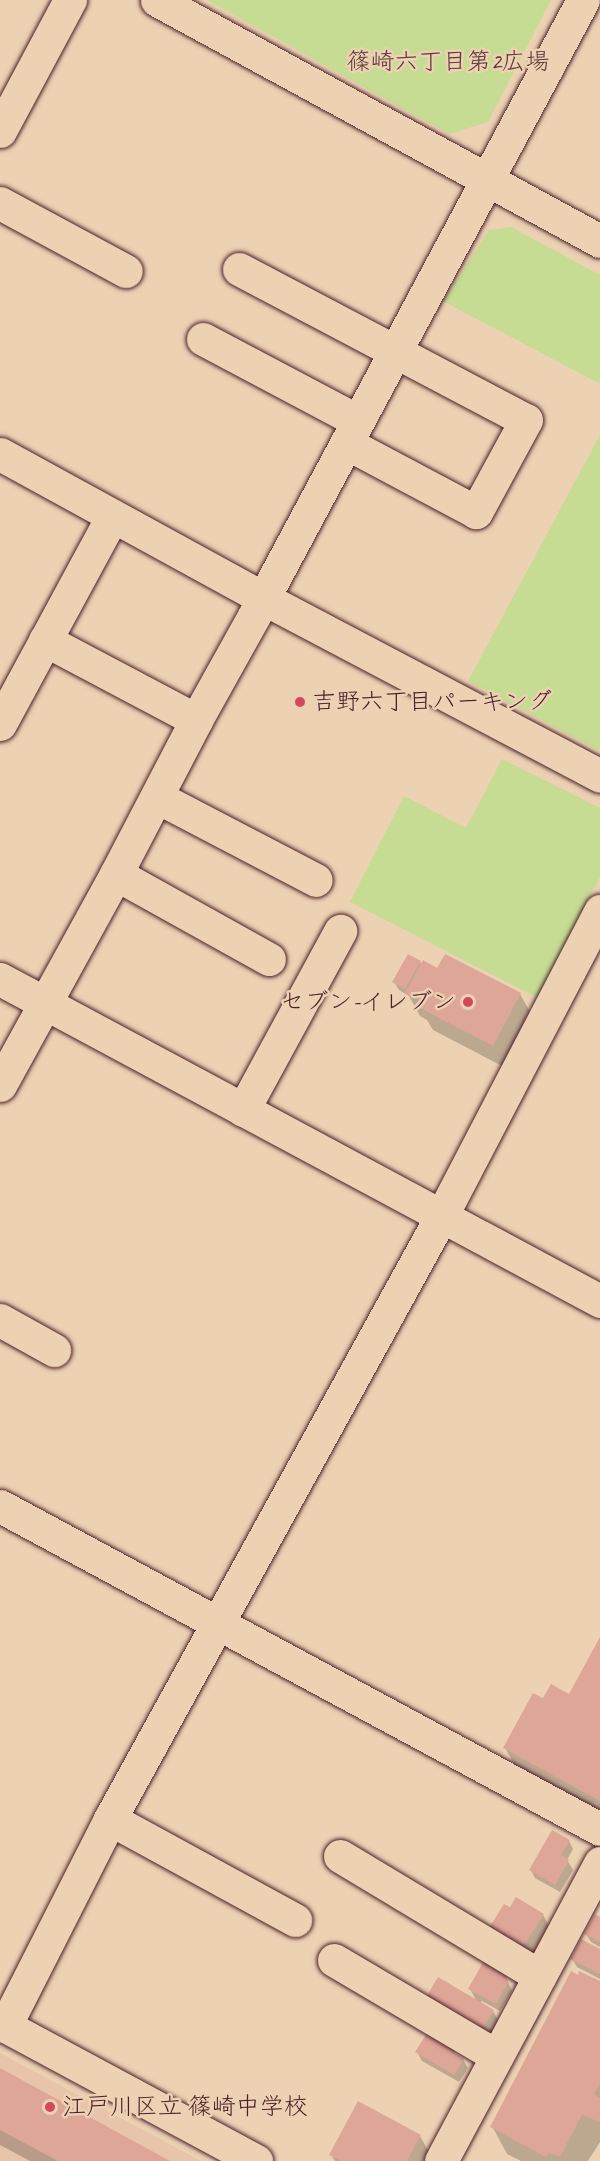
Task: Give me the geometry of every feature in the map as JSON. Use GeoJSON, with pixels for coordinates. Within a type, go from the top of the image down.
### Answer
{"type":"FeatureCollection","features":[{"type":"Feature","properties":{"kind":"street"},"geometry":{"type":"LineString","coordinates":[[0,131],[70,0]]}},
{"type":"Feature","properties":{"kind":"street"},"geometry":{"type":"LineString","coordinates":[[157,0],[600,241]]}},
{"type":"Feature","properties":{"kind":"street"},"geometry":{"type":"LineString","coordinates":[[0,1085],[116,874],[196,720],[583,0]]}},
{"type":"Feature","properties":{"kind":"street"},"geometry":{"type":"LineString","coordinates":[[0,203],[126,271]]}},
{"type":"Feature","properties":{"kind":"street"},"geometry":{"type":"LineString","coordinates":[[203,339],[476,512],[526,420],[239,270]]}},
{"type":"Feature","properties":{"kind":"street"},"geometry":{"type":"LineString","coordinates":[[0,454],[112,517],[600,776]]}},
{"type":"Feature","properties":{"kind":"street"},"geometry":{"type":"LineString","coordinates":[[0,724],[112,517]]}},
{"type":"Feature","properties":{"kind":"street"},"geometry":{"type":"LineString","coordinates":[[45,640],[196,720]]}},
{"type":"Feature","properties":{"kind":"street"},"geometry":{"type":"LineString","coordinates":[[157,797],[316,880]]}},
{"type":"Feature","properties":{"kind":"street"},"geometry":{"type":"LineString","coordinates":[[116,874],[269,959]]}},
{"type":"Feature","properties":{"kind":"street"},"geometry":{"type":"LineString","coordinates":[[256,2161],[3,2024],[110,1819],[442,1215],[600,911]]}},
{"type":"Feature","properties":{"kind":"street"},"geometry":{"type":"LineString","coordinates":[[243,1110],[340,931]]}},
{"type":"Feature","properties":{"kind":"street"},"geometry":{"type":"LineString","coordinates":[[0,979],[600,1301]]}},
{"type":"Feature","properties":{"kind":"street"},"geometry":{"type":"LineString","coordinates":[[0,1320],[54,1350]]}},
{"type":"Feature","properties":{"kind":"street"},"geometry":{"type":"LineString","coordinates":[[0,1506],[600,1829]]}},
{"type":"Feature","properties":{"kind":"street"},"geometry":{"type":"LineString","coordinates":[[110,1819],[295,1920]]}},
{"type":"Feature","properties":{"kind":"street"},"geometry":{"type":"LineString","coordinates":[[340,1856],[540,1976]]}},
{"type":"Feature","properties":{"kind":"street"},"geometry":{"type":"LineString","coordinates":[[441,2161],[600,1863]]}},
{"type":"Feature","properties":{"kind":"street"},"geometry":{"type":"LineString","coordinates":[[334,1960],[497,2056]]}},
{"type":"Feature","properties":{"kind":"shaded area","name":"江戸川区立 篠崎中学校"},"geometry":{"type":"Polygon","coordinates":[[[0,2053],[201,2161],[0,2161],[0,2053]]]}},
{"type":"Feature","properties":{"kind":"green space","name":"篠崎六丁目第2広場"},"geometry":{"type":"Polygon","coordinates":[[[207,0],[551,0],[488,122],[449,134],[207,0]]]}},
{"type":"Feature","properties":{"kind":"green space"},"geometry":{"type":"Polygon","coordinates":[[[511,227],[600,275],[600,384],[443,301],[489,230],[511,227]]]}},
{"type":"Feature","properties":{"kind":"green space"},"geometry":{"type":"Polygon","coordinates":[[[600,435],[600,751],[468,681],[600,435]]]}},
{"type":"Feature","properties":{"kind":"green space"},"geometry":{"type":"Polygon","coordinates":[[[502,759],[600,808],[600,877],[538,998],[350,902],[404,796],[466,828],[502,759]]]}},
{"type":"Feature","properties":{"kind":"building"},"geometry":{"type":"Polygon","coordinates":[[[408,954],[421,961],[405,989],[392,982],[408,954]]]}},
{"type":"Feature","properties":{"kind":"building"},"geometry":{"type":"Polygon","coordinates":[[[445,954],[521,993],[493,1046],[418,1007],[421,1001],[405,993],[423,960],[437,968],[445,954]]]}},
{"type":"Feature","properties":{"kind":"building"},"geometry":{"type":"Polygon","coordinates":[[[600,1637],[600,1801],[503,1748],[533,1693],[543,1698],[551,1684],[569,1694],[600,1637]]]}},
{"type":"Feature","properties":{"kind":"building"},"geometry":{"type":"Polygon","coordinates":[[[552,1830],[570,1840],[561,1855],[569,1860],[555,1885],[529,1870],[552,1830]]]}},
{"type":"Feature","properties":{"kind":"building"},"geometry":{"type":"Polygon","coordinates":[[[516,1897],[544,1914],[525,1944],[516,1945],[489,1928],[504,1904],[510,1907],[516,1897]]]}},
{"type":"Feature","properties":{"kind":"building"},"geometry":{"type":"Polygon","coordinates":[[[595,1914],[600,1917],[600,1942],[584,1934],[595,1914]]]}},
{"type":"Feature","properties":{"kind":"building"},"geometry":{"type":"Polygon","coordinates":[[[581,1939],[600,1949],[600,1974],[570,1959],[581,1939]]]}},
{"type":"Feature","properties":{"kind":"building"},"geometry":{"type":"Polygon","coordinates":[[[485,1959],[504,1970],[508,1982],[496,2004],[468,1989],[485,1959]]]}},
{"type":"Feature","properties":{"kind":"building"},"geometry":{"type":"Polygon","coordinates":[[[571,1971],[578,1975],[579,1971],[600,1981],[600,2083],[594,2094],[600,2098],[600,2120],[599,2122],[582,2115],[560,2157],[549,2153],[546,2157],[490,2127],[571,1971]]]}},
{"type":"Feature","properties":{"kind":"building"},"geometry":{"type":"Polygon","coordinates":[[[438,1977],[494,2010],[485,2025],[472,2027],[425,1999],[438,1977]]]}},
{"type":"Feature","properties":{"kind":"building"},"geometry":{"type":"Polygon","coordinates":[[[429,2030],[453,2045],[450,2050],[464,2059],[454,2075],[415,2052],[429,2030]]]}},
{"type":"Feature","properties":{"kind":"building","name":"江戸川区立 篠崎中学校"},"geometry":{"type":"Polygon","coordinates":[[[0,2068],[170,2161],[58,2161],[0,2130],[0,2068]]]}},
{"type":"Feature","properties":{"kind":"building"},"geometry":{"type":"Polygon","coordinates":[[[358,2101],[421,2135],[407,2161],[341,2161],[329,2155],[358,2101]]]}},
{"type":"Feature","properties":{"kind":"place","name":"吉野六丁目パーキング"},"geometry":{"type":"Point","coordinates":[300,702]}},
{"type":"Feature","properties":{"kind":"place","name":"セブン-イレブン"},"geometry":{"type":"Point","coordinates":[468,1002]}},
{"type":"Feature","properties":{"kind":"place","name":"江戸川区立 篠崎中学校"},"geometry":{"type":"Point","coordinates":[50,2107]}}]}
